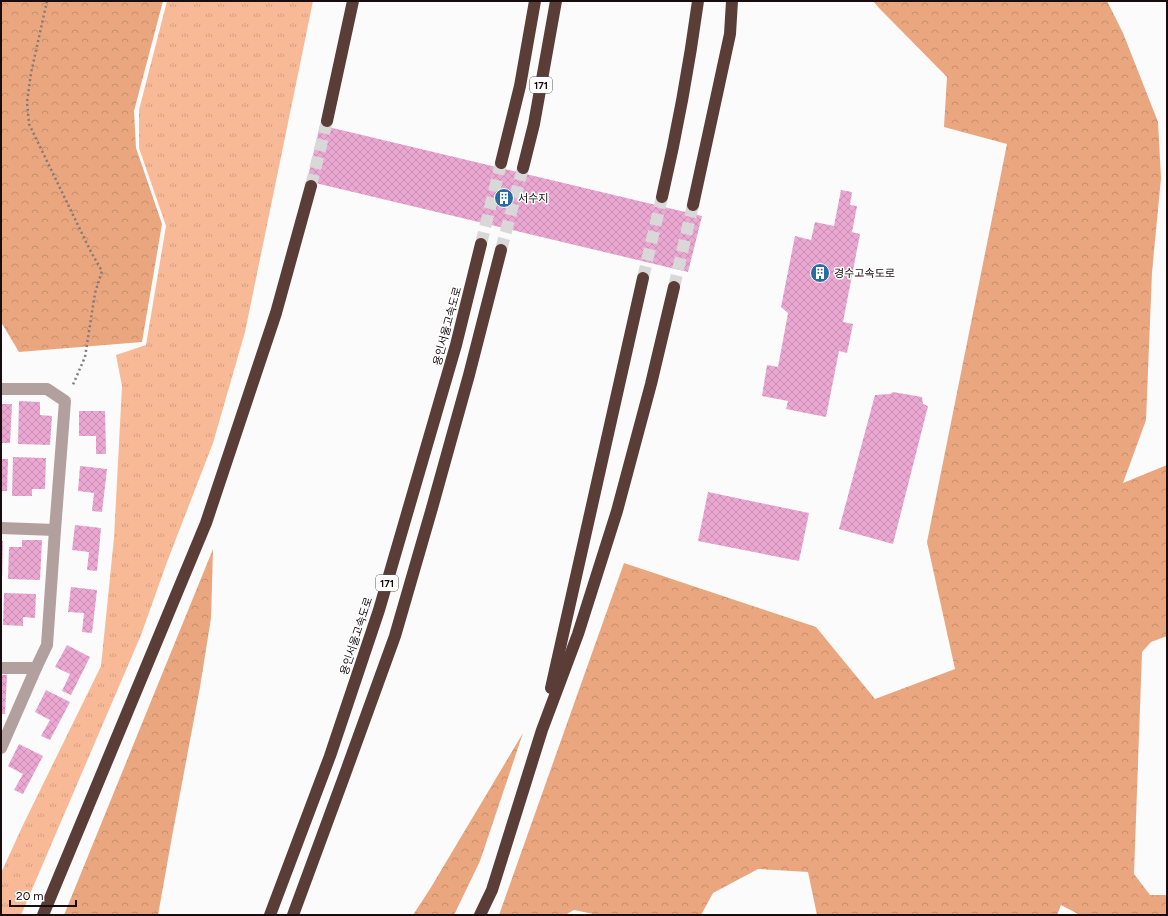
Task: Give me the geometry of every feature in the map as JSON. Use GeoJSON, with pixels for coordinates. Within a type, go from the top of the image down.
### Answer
{"type":"FeatureCollection","features":[{"type":"Feature","properties":{"kind":"highway"},"geometry":{"type":"LineString","coordinates":[[327,120],[353,1]]}},
{"type":"Feature","properties":{"kind":"highway","name":"171"},"geometry":{"type":"LineString","coordinates":[[501,163],[520,86],[536,1]]}},
{"type":"Feature","properties":{"kind":"highway","name":"171"},"geometry":{"type":"LineString","coordinates":[[523,168],[534,124],[556,1]]}},
{"type":"Feature","properties":{"kind":"highway"},"geometry":{"type":"LineString","coordinates":[[662,197],[676,136],[698,1]]}},
{"type":"Feature","properties":{"kind":"highway"},"geometry":{"type":"LineString","coordinates":[[693,205],[730,34],[732,1]]}},
{"type":"Feature","properties":{"kind":"highway"},"geometry":{"type":"LineString","coordinates":[[43,915],[206,523],[276,313],[311,186]]}},
{"type":"Feature","properties":{"kind":"highway","name":"용인서울고속도로"},"geometry":{"type":"LineString","coordinates":[[270,915],[330,756],[379,610],[456,345],[481,244]]}},
{"type":"Feature","properties":{"kind":"highway","name":"171"},"geometry":{"type":"LineString","coordinates":[[293,915],[343,782],[395,636],[448,449],[501,250]]}},
{"type":"Feature","properties":{"kind":"highway"},"geometry":{"type":"LineString","coordinates":[[542,730],[643,278]]}},
{"type":"Feature","properties":{"kind":"highway"},"geometry":{"type":"LineString","coordinates":[[480,915],[492,890],[542,730],[578,634],[617,511],[651,384],[674,287]]}},
{"type":"Feature","properties":{"kind":"street"},"geometry":{"type":"LineString","coordinates":[[1,389],[47,389],[65,401],[48,645],[36,668],[1,748]]}},
{"type":"Feature","properties":{"kind":"street"},"geometry":{"type":"LineString","coordinates":[[1,528],[55,530]]}},
{"type":"Feature","properties":{"kind":"street"},"geometry":{"type":"LineString","coordinates":[[1,668],[36,668]]}},
{"type":"Feature","properties":{"kind":"path"},"geometry":{"type":"LineString","coordinates":[[47,1],[31,73],[27,102],[28,124],[91,252],[102,271],[95,293],[85,357],[65,401]]}},
{"type":"Feature","properties":{"kind":"green space"},"geometry":{"type":"Polygon","coordinates":[[[1,1],[163,1],[134,111],[136,148],[162,224],[142,342],[19,352],[1,322],[1,1]]]}},
{"type":"Feature","properties":{"kind":"green space"},"geometry":{"type":"Polygon","coordinates":[[[167,1],[313,1],[245,332],[213,443],[167,562],[141,635],[21,915],[1,915],[1,873],[101,666],[114,538],[122,386],[116,355],[146,345],[166,226],[139,148],[139,110],[167,1]]]}},
{"type":"Feature","properties":{"kind":"green space"},"geometry":{"type":"Polygon","coordinates":[[[873,1],[1107,1],[1123,33],[1158,122],[1161,178],[1152,272],[1146,420],[1123,483],[1167,465],[1167,636],[1151,642],[1142,652],[1134,874],[1150,895],[1167,895],[1167,915],[1080,915],[1061,905],[1057,915],[817,915],[808,872],[758,869],[713,893],[701,915],[598,915],[574,910],[565,915],[499,915],[624,563],[816,627],[875,699],[955,669],[927,542],[1007,144],[944,127],[947,77],[873,1]]]}},
{"type":"Feature","properties":{"kind":"green space"},"geometry":{"type":"Polygon","coordinates":[[[213,549],[211,618],[200,687],[158,915],[64,915],[213,549]]]}},
{"type":"Feature","properties":{"kind":"green space"},"geometry":{"type":"Polygon","coordinates":[[[523,733],[480,861],[454,915],[413,915],[430,889],[523,733]]]}},
{"type":"Feature","properties":{"kind":"building","name":"서수지"},"geometry":{"type":"Polygon","coordinates":[[[320,125],[702,216],[688,272],[307,181],[320,125]]]}},
{"type":"Feature","properties":{"kind":"building","name":"경수고속도로"},"geometry":{"type":"Polygon","coordinates":[[[841,190],[852,192],[850,205],[857,206],[852,232],[860,234],[843,322],[853,324],[847,353],[839,351],[826,417],[786,409],[788,401],[762,396],[767,365],[778,367],[788,313],[781,307],[795,236],[811,240],[815,222],[834,226],[841,190]]]}},
{"type":"Feature","properties":{"kind":"building"},"geometry":{"type":"Polygon","coordinates":[[[893,392],[922,397],[923,404],[928,406],[893,544],[839,529],[875,395],[890,394],[893,392]]]}},
{"type":"Feature","properties":{"kind":"building"},"geometry":{"type":"Polygon","coordinates":[[[19,401],[40,402],[40,415],[52,416],[50,445],[18,444],[19,401]]]}},
{"type":"Feature","properties":{"kind":"building"},"geometry":{"type":"Polygon","coordinates":[[[1,404],[12,404],[10,443],[1,443],[1,404]]]}},
{"type":"Feature","properties":{"kind":"building"},"geometry":{"type":"Polygon","coordinates":[[[79,411],[105,411],[106,454],[96,454],[96,436],[79,436],[79,411]]]}},
{"type":"Feature","properties":{"kind":"building"},"geometry":{"type":"Polygon","coordinates":[[[13,457],[46,458],[45,489],[32,489],[32,496],[12,496],[13,457]]]}},
{"type":"Feature","properties":{"kind":"building"},"geometry":{"type":"Polygon","coordinates":[[[1,459],[8,459],[7,491],[1,491],[1,459]]]}},
{"type":"Feature","properties":{"kind":"building"},"geometry":{"type":"Polygon","coordinates":[[[80,466],[107,469],[102,512],[92,511],[94,493],[78,491],[80,466]]]}},
{"type":"Feature","properties":{"kind":"building"},"geometry":{"type":"Polygon","coordinates":[[[708,492],[809,513],[799,561],[698,541],[708,492]]]}},
{"type":"Feature","properties":{"kind":"building"},"geometry":{"type":"Polygon","coordinates":[[[75,525],[101,528],[97,571],[87,570],[89,552],[72,550],[75,525]]]}},
{"type":"Feature","properties":{"kind":"building"},"geometry":{"type":"Polygon","coordinates":[[[22,540],[42,540],[40,580],[8,579],[9,547],[22,547],[22,540]]]}},
{"type":"Feature","properties":{"kind":"building"},"geometry":{"type":"Polygon","coordinates":[[[1,541],[3,541],[2,579],[1,579],[1,541]]]}},
{"type":"Feature","properties":{"kind":"building"},"geometry":{"type":"Polygon","coordinates":[[[71,587],[97,590],[92,633],[82,632],[84,613],[68,612],[71,587]]]}},
{"type":"Feature","properties":{"kind":"building"},"geometry":{"type":"Polygon","coordinates":[[[4,593],[36,594],[35,618],[23,617],[23,626],[3,625],[4,593]]]}},
{"type":"Feature","properties":{"kind":"building"},"geometry":{"type":"Polygon","coordinates":[[[67,645],[90,657],[71,695],[62,691],[70,674],[55,667],[67,645]]]}},
{"type":"Feature","properties":{"kind":"building"},"geometry":{"type":"Polygon","coordinates":[[[1,675],[7,675],[5,714],[1,714],[1,675]]]}},
{"type":"Feature","properties":{"kind":"building"},"geometry":{"type":"Polygon","coordinates":[[[46,690],[70,702],[50,740],[41,736],[50,720],[35,712],[46,690]]]}},
{"type":"Feature","properties":{"kind":"building"},"geometry":{"type":"Polygon","coordinates":[[[19,744],[43,756],[23,794],[14,790],[23,774],[8,766],[19,744]]]}},
{"type":"Feature","properties":{"kind":"tunnel"},"geometry":{"type":"LineString","coordinates":[[311,186],[327,121]]}},
{"type":"Feature","properties":{"kind":"tunnel"},"geometry":{"type":"LineString","coordinates":[[481,244],[501,163]]}},
{"type":"Feature","properties":{"kind":"tunnel"},"geometry":{"type":"LineString","coordinates":[[501,250],[523,168]]}},
{"type":"Feature","properties":{"kind":"tunnel"},"geometry":{"type":"LineString","coordinates":[[643,278],[662,197]]}},
{"type":"Feature","properties":{"kind":"tunnel"},"geometry":{"type":"LineString","coordinates":[[674,287],[693,205]]}},
{"type":"Feature","properties":{"kind":"place","name":"서수지"},"geometry":{"type":"Point","coordinates":[504,198]}},
{"type":"Feature","properties":{"kind":"place","name":"경수고속도로"},"geometry":{"type":"Point","coordinates":[820,273]}}]}
